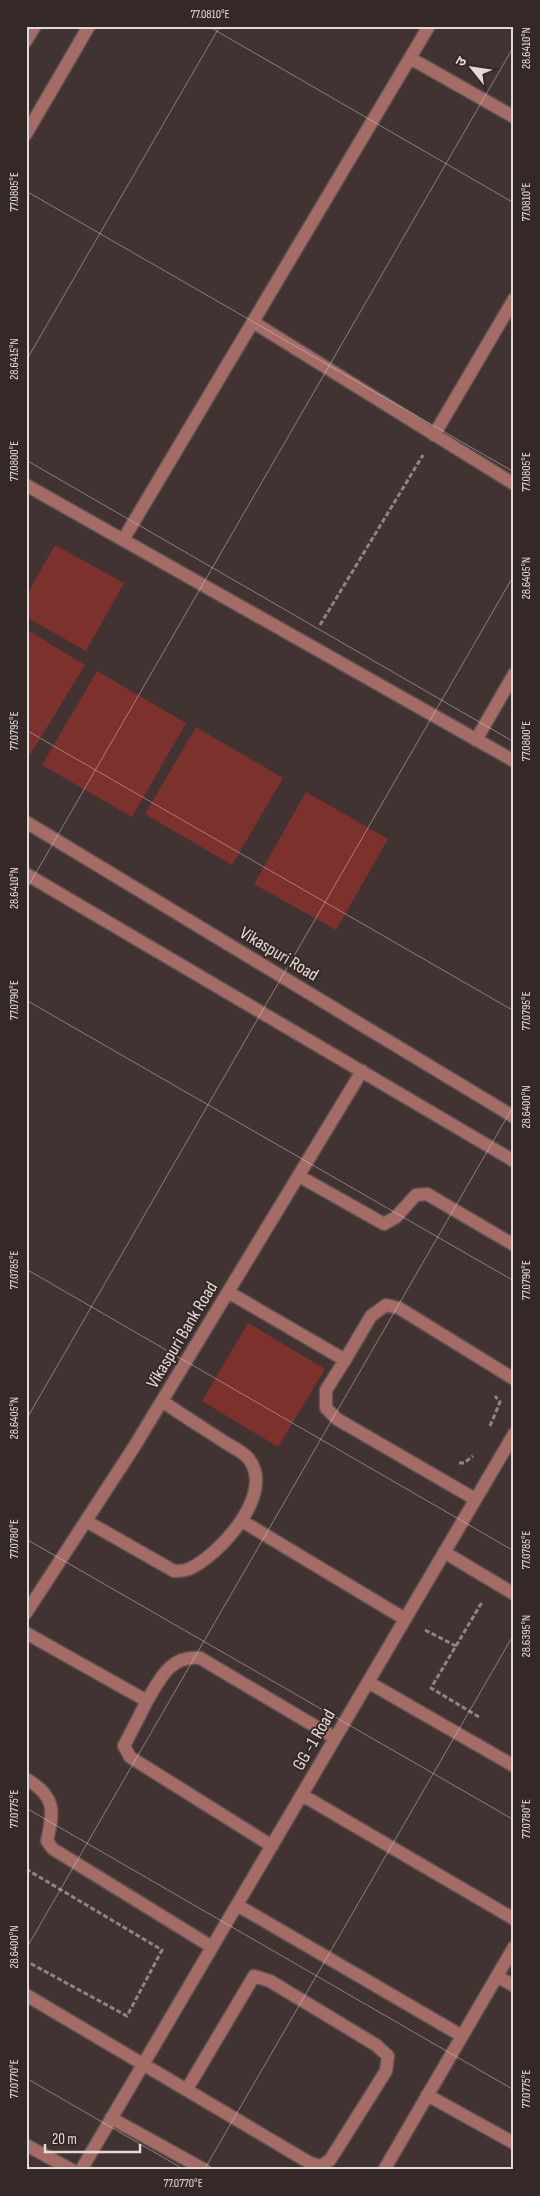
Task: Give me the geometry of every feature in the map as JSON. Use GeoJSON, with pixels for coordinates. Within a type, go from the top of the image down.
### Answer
{"type":"FeatureCollection","features":[{"type":"Feature","properties":{"kind":"street"},"geometry":{"type":"LineString","coordinates":[[26,42],[35,26]]}},
{"type":"Feature","properties":{"kind":"street"},"geometry":{"type":"LineString","coordinates":[[26,134],[89,26]]}},
{"type":"Feature","properties":{"kind":"street"},"geometry":{"type":"LineString","coordinates":[[123,540],[429,26]]}},
{"type":"Feature","properties":{"kind":"street"},"geometry":{"type":"LineString","coordinates":[[410,58],[514,117]]}},
{"type":"Feature","properties":{"kind":"street"},"geometry":{"type":"LineString","coordinates":[[434,435],[514,299]]}},
{"type":"Feature","properties":{"kind":"street"},"geometry":{"type":"LineString","coordinates":[[253,322],[514,484]]}},
{"type":"Feature","properties":{"kind":"street"},"geometry":{"type":"LineString","coordinates":[[26,485],[514,761]]}},
{"type":"Feature","properties":{"kind":"street"},"geometry":{"type":"LineString","coordinates":[[476,740],[514,674]]}},
{"type":"Feature","properties":{"kind":"street","name":"Vikaspuri Road"},"geometry":{"type":"LineString","coordinates":[[26,822],[514,1117]]}},
{"type":"Feature","properties":{"kind":"street"},"geometry":{"type":"LineString","coordinates":[[26,874],[514,1161]]}},
{"type":"Feature","properties":{"kind":"street","name":"Vikaspuri Bank Road"},"geometry":{"type":"LineString","coordinates":[[26,1613],[162,1402],[362,1071]]}},
{"type":"Feature","properties":{"kind":"street"},"geometry":{"type":"LineString","coordinates":[[299,1176],[384,1224],[396,1217],[416,1195],[427,1194],[514,1245]]}},
{"type":"Feature","properties":{"kind":"street"},"geometry":{"type":"LineString","coordinates":[[228,1292],[344,1360]]}},
{"type":"Feature","properties":{"kind":"street"},"geometry":{"type":"LineString","coordinates":[[475,1499],[337,1419],[326,1408],[326,1390],[371,1316],[386,1305],[399,1308],[514,1379]]}},
{"type":"Feature","properties":{"kind":"street"},"geometry":{"type":"LineString","coordinates":[[86,1522],[174,1571],[188,1570],[204,1559],[227,1540],[242,1521],[256,1486],[257,1473],[248,1457],[162,1402]]}},
{"type":"Feature","properties":{"kind":"street","name":"GG -1 Road"},"geometry":{"type":"LineString","coordinates":[[81,2170],[475,1499],[512,1440]]}},
{"type":"Feature","properties":{"kind":"street"},"geometry":{"type":"LineString","coordinates":[[242,1521],[405,1619]]}},
{"type":"Feature","properties":{"kind":"street"},"geometry":{"type":"LineString","coordinates":[[444,1552],[514,1594]]}},
{"type":"Feature","properties":{"kind":"street"},"geometry":{"type":"LineString","coordinates":[[26,1633],[147,1702]]}},
{"type":"Feature","properties":{"kind":"street"},"geometry":{"type":"LineString","coordinates":[[272,1846],[130,1757],[124,1746],[147,1702],[160,1680],[177,1661],[186,1657],[200,1658],[335,1738]]}},
{"type":"Feature","properties":{"kind":"street"},"geometry":{"type":"LineString","coordinates":[[368,1682],[514,1766]]}},
{"type":"Feature","properties":{"kind":"street"},"geometry":{"type":"LineString","coordinates":[[26,1779],[40,1787],[48,1796],[52,1810],[47,1841],[53,1849],[212,1947]]}},
{"type":"Feature","properties":{"kind":"street"},"geometry":{"type":"LineString","coordinates":[[302,1795],[514,1919]]}},
{"type":"Feature","properties":{"kind":"street"},"geometry":{"type":"LineString","coordinates":[[237,1905],[462,2036]]}},
{"type":"Feature","properties":{"kind":"street"},"geometry":{"type":"LineString","coordinates":[[384,2170],[514,1947]]}},
{"type":"Feature","properties":{"kind":"street"},"geometry":{"type":"LineString","coordinates":[[26,1995],[310,2163],[321,2166],[330,2160],[386,2071],[388,2056],[376,2046],[270,1981],[254,1976],[187,2089]]}},
{"type":"Feature","properties":{"kind":"street"},"geometry":{"type":"LineString","coordinates":[[497,1976],[514,1986]]}},
{"type":"Feature","properties":{"kind":"street"},"geometry":{"type":"LineString","coordinates":[[427,2095],[514,2143]]}},
{"type":"Feature","properties":{"kind":"street"},"geometry":{"type":"LineString","coordinates":[[112,2118],[205,2170]]}},
{"type":"Feature","properties":{"kind":"street"},"geometry":{"type":"LineString","coordinates":[[26,2145],[72,2170]]}},
{"type":"Feature","properties":{"kind":"path"},"geometry":{"type":"LineString","coordinates":[[309,645],[434,435]]}},
{"type":"Feature","properties":{"kind":"path"},"geometry":{"type":"LineString","coordinates":[[488,1429],[500,1402],[493,1392]]}},
{"type":"Feature","properties":{"kind":"path"},"geometry":{"type":"LineString","coordinates":[[454,1462],[464,1463],[472,1457],[476,1450]]}},
{"type":"Feature","properties":{"kind":"path"},"geometry":{"type":"LineString","coordinates":[[481,1718],[431,1688],[486,1595]]}},
{"type":"Feature","properties":{"kind":"path"},"geometry":{"type":"LineString","coordinates":[[405,1619],[456,1646]]}},
{"type":"Feature","properties":{"kind":"path"},"geometry":{"type":"LineString","coordinates":[[26,1869],[162,1950],[127,2016],[26,1961]]}},
{"type":"Feature","properties":{"kind":"building"},"geometry":{"type":"Polygon","coordinates":[[[55,545],[124,583],[86,651],[26,617],[26,596],[55,545]]]}},
{"type":"Feature","properties":{"kind":"building"},"geometry":{"type":"Polygon","coordinates":[[[26,629],[85,665],[30,755],[26,752],[26,629]]]}},
{"type":"Feature","properties":{"kind":"building"},"geometry":{"type":"Polygon","coordinates":[[[97,671],[186,723],[132,817],[42,765],[97,671]]]}},
{"type":"Feature","properties":{"kind":"building"},"geometry":{"type":"Polygon","coordinates":[[[196,727],[283,778],[232,865],[145,814],[196,727]]]}},
{"type":"Feature","properties":{"kind":"building"},"geometry":{"type":"Polygon","coordinates":[[[306,792],[388,839],[336,930],[254,884],[306,792]]]}},
{"type":"Feature","properties":{"kind":"building"},"geometry":{"type":"Polygon","coordinates":[[[248,1323],[325,1369],[278,1447],[202,1401],[248,1323]]]}}]}
